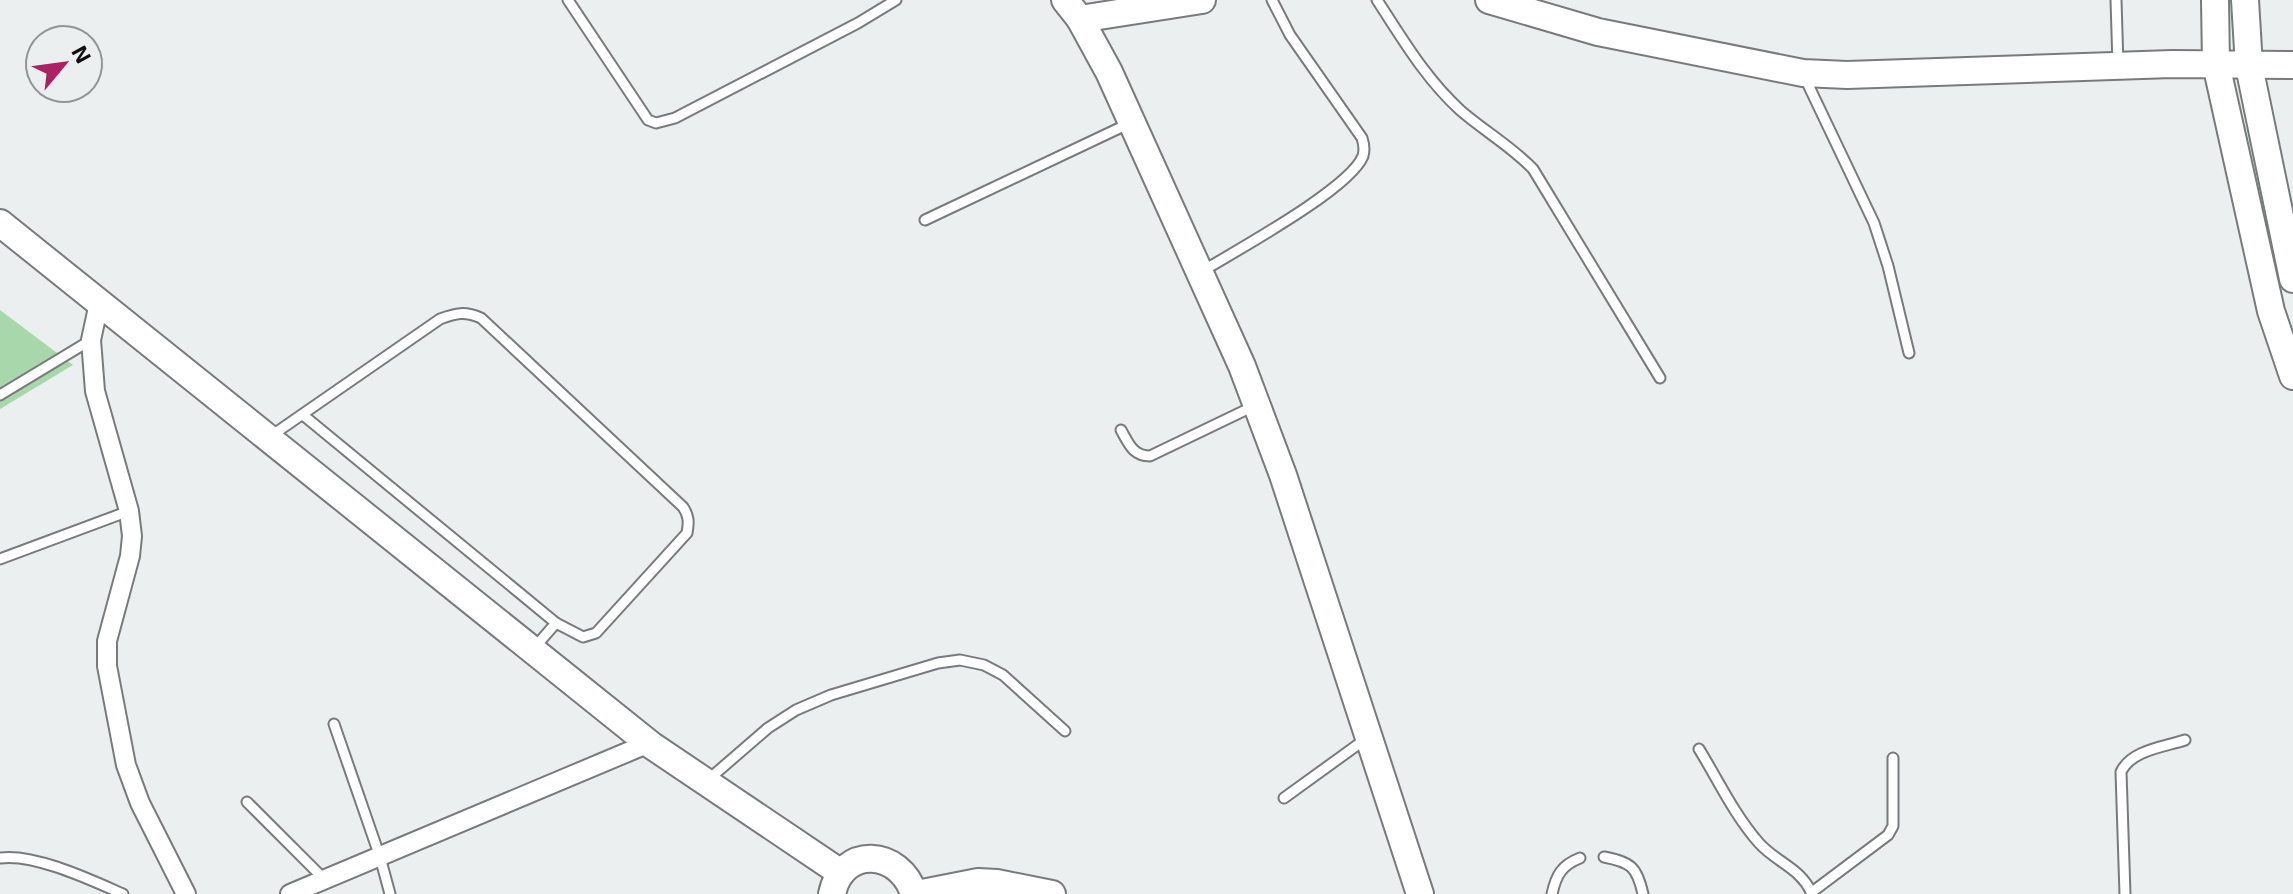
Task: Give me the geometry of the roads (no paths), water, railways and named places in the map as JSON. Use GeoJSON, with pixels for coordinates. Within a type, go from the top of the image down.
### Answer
{"type":"FeatureCollection","features":[{"type":"Feature","properties":{"kind":"street"},"geometry":{"type":"LineString","coordinates":[[1202,0],[1073,10],[1109,72],[1257,405],[1370,736],[1420,894]]}},
{"type":"Feature","properties":{"kind":"street"},"geometry":{"type":"LineString","coordinates":[[1489,0],[1598,32],[1803,73],[1847,75],[2172,64],[2293,65]]}},
{"type":"Feature","properties":{"kind":"street"},"geometry":{"type":"LineString","coordinates":[[2215,0],[2216,64],[2271,311],[2293,376]]}},
{"type":"Feature","properties":{"kind":"street"},"geometry":{"type":"LineString","coordinates":[[2245,0],[2249,66],[2293,279]]}},
{"type":"Feature","properties":{"kind":"street"},"geometry":{"type":"LineString","coordinates":[[0,223],[651,745],[706,782],[836,884],[862,859],[876,858],[901,870],[915,894],[978,882],[1052,894]]}},
{"type":"Feature","properties":{"kind":"street"},"geometry":{"type":"LineString","coordinates":[[99,303],[91,340],[95,391],[129,511],[132,536],[130,556],[107,641],[107,666],[126,765],[140,803],[186,894]]}},
{"type":"Feature","properties":{"kind":"street"},"geometry":{"type":"LineString","coordinates":[[290,894],[642,746],[651,745]]}},
{"type":"Feature","properties":{"kind":"lane"},"geometry":{"type":"LineString","coordinates":[[568,0],[648,120],[656,123],[675,118],[896,0]]}},
{"type":"Feature","properties":{"kind":"lane"},"geometry":{"type":"LineString","coordinates":[[1200,273],[1323,197],[1362,159],[1365,148],[1362,138],[1290,35],[1272,0]]}},
{"type":"Feature","properties":{"kind":"lane"},"geometry":{"type":"LineString","coordinates":[[1377,0],[1429,78],[1460,110],[1513,148],[1533,169],[1660,378]]}},
{"type":"Feature","properties":{"kind":"lane"},"geometry":{"type":"LineString","coordinates":[[2116,0],[2128,65]]}},
{"type":"Feature","properties":{"kind":"lane"},"geometry":{"type":"LineString","coordinates":[[1803,73],[1874,223],[1909,353]]}},
{"type":"Feature","properties":{"kind":"lane"},"geometry":{"type":"LineString","coordinates":[[925,220],[1132,122]]}},
{"type":"Feature","properties":{"kind":"lane"},"geometry":{"type":"LineString","coordinates":[[268,438],[440,319],[456,313],[469,313],[481,318],[687,514],[687,533],[596,633],[583,637],[556,623],[303,415]]}},
{"type":"Feature","properties":{"kind":"lane"},"geometry":{"type":"LineString","coordinates":[[0,395],[91,340]]}},
{"type":"Feature","properties":{"kind":"lane"},"geometry":{"type":"LineString","coordinates":[[1121,430],[1134,452],[1150,456],[1257,405]]}},
{"type":"Feature","properties":{"kind":"lane"},"geometry":{"type":"LineString","coordinates":[[0,559],[129,511]]}},
{"type":"Feature","properties":{"kind":"lane"},"geometry":{"type":"LineString","coordinates":[[532,650],[556,623]]}},
{"type":"Feature","properties":{"kind":"lane"},"geometry":{"type":"LineString","coordinates":[[706,782],[768,728],[796,710],[831,695],[938,663],[960,660],[984,665],[1003,675],[1065,731]]}},
{"type":"Feature","properties":{"kind":"lane"},"geometry":{"type":"LineString","coordinates":[[334,724],[390,894]]}},
{"type":"Feature","properties":{"kind":"lane"},"geometry":{"type":"LineString","coordinates":[[1284,798],[1370,736]]}},
{"type":"Feature","properties":{"kind":"lane"},"geometry":{"type":"LineString","coordinates":[[2125,894],[2121,772],[2125,762],[2134,756],[2185,740]]}},
{"type":"Feature","properties":{"kind":"lane"},"geometry":{"type":"LineString","coordinates":[[1699,749],[1755,838],[1773,856],[1793,868],[1812,893],[1888,835],[1893,826],[1893,758]]}},
{"type":"Feature","properties":{"kind":"lane"},"geometry":{"type":"LineString","coordinates":[[247,802],[324,880]]}},
{"type":"Feature","properties":{"kind":"lane"},"geometry":{"type":"LineString","coordinates":[[0,858],[12,856],[54,867],[123,894]]}},
{"type":"Feature","properties":{"kind":"lane"},"geometry":{"type":"LineString","coordinates":[[1604,857],[1625,861],[1635,870],[1643,894]]}},
{"type":"Feature","properties":{"kind":"lane"},"geometry":{"type":"LineString","coordinates":[[1552,894],[1555,879],[1561,870],[1580,858]]}}]}
